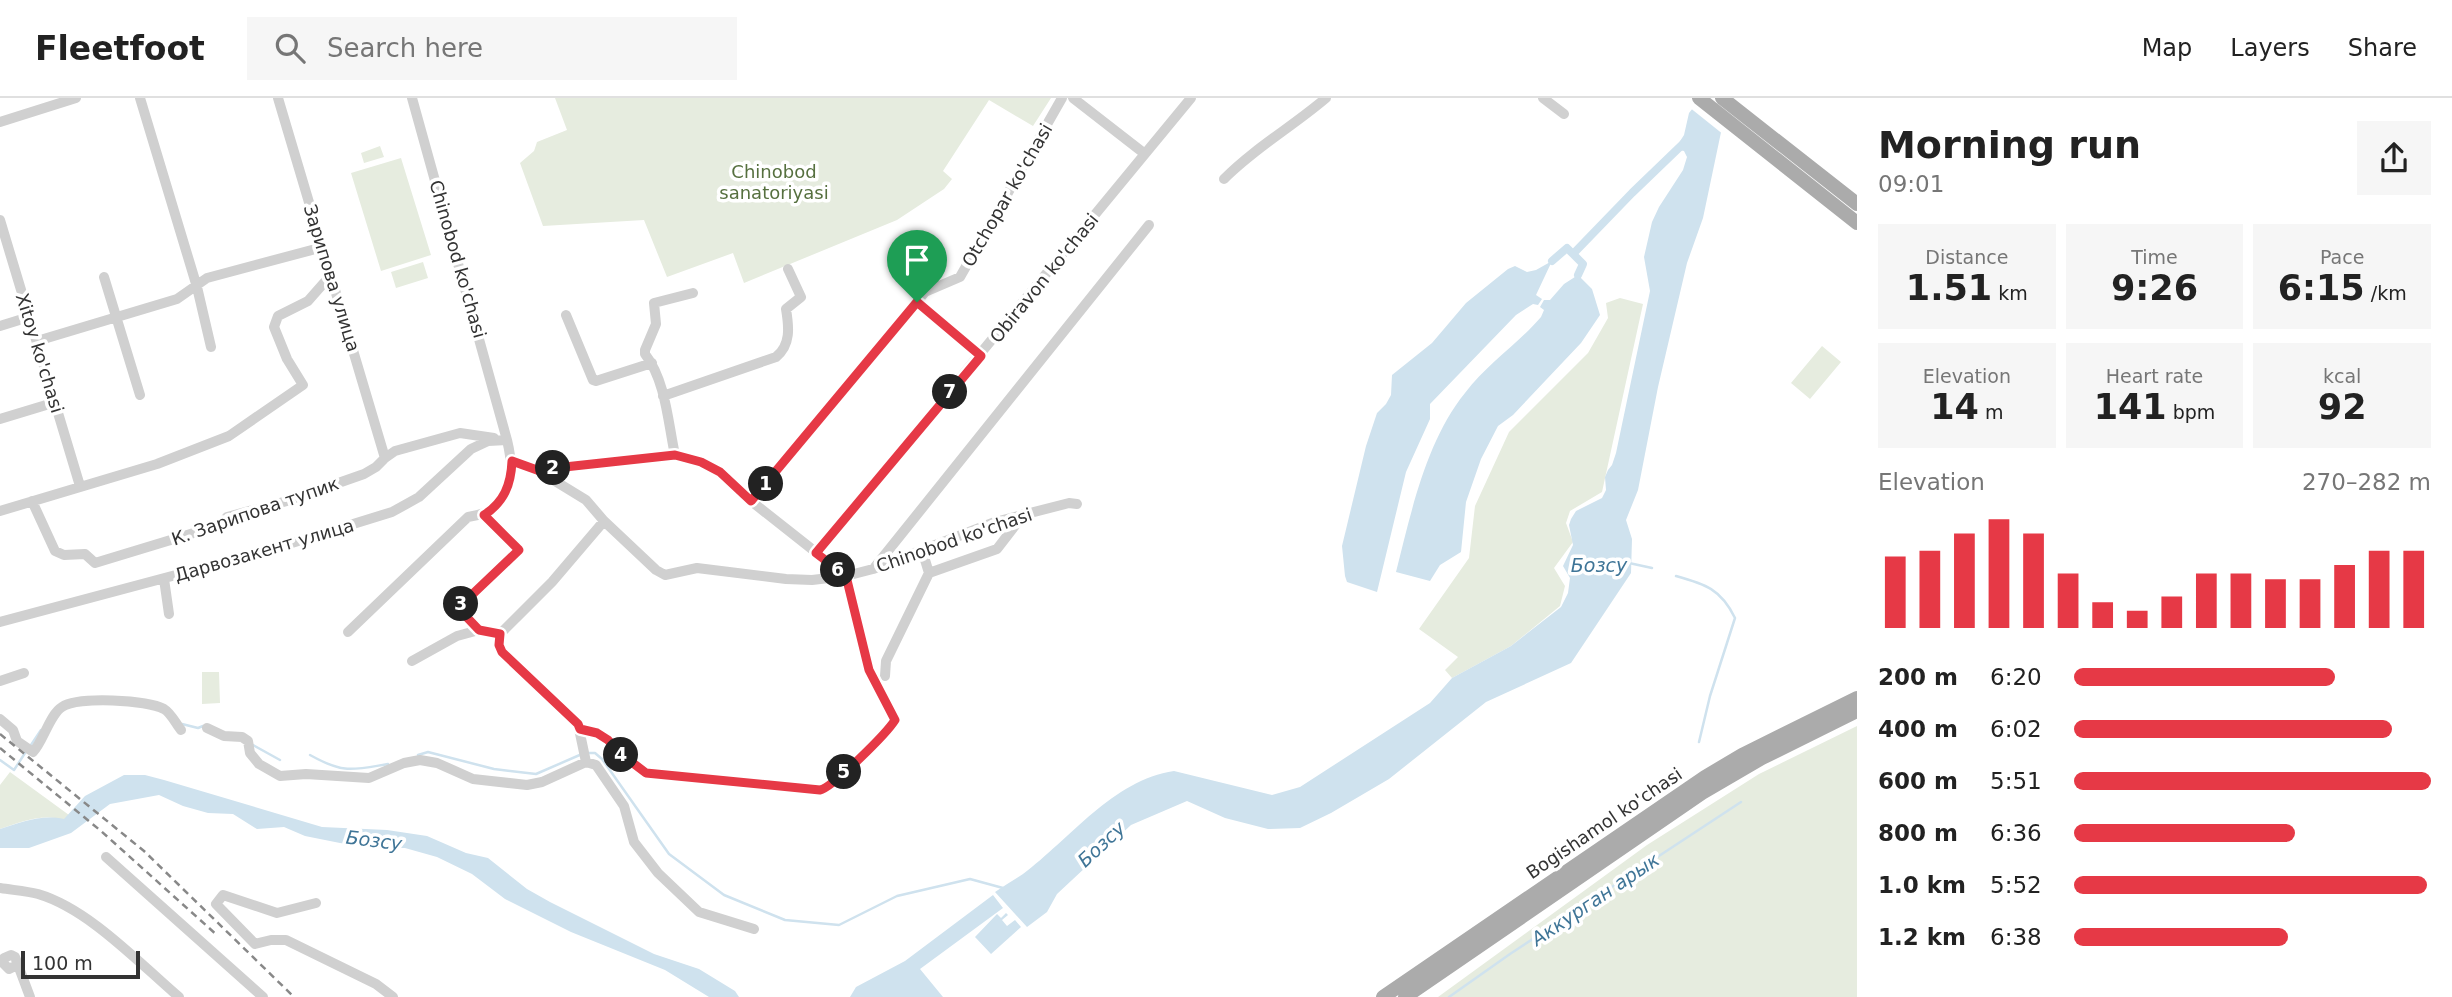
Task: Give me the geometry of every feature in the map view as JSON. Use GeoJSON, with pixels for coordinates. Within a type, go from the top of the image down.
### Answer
{"type":"FeatureCollection","features":[{"type":"Feature","properties":{"kind":"main road"},"geometry":{"type":"LineString","coordinates":[[1699,98],[1857,204]]}},
{"type":"Feature","properties":{"kind":"main road"},"geometry":{"type":"LineString","coordinates":[[1722,98],[1754,133],[1857,223]]}},
{"type":"Feature","properties":{"kind":"main road","name":"Bogishamol ko'chasi"},"geometry":{"type":"LineString","coordinates":[[1383,997],[1457,954],[1612,848],[1705,778],[1779,742],[1857,698]]}},
{"type":"Feature","properties":{"kind":"main road","name":"Bogishamol ko'chasi"},"geometry":{"type":"LineString","coordinates":[[1779,742],[1857,710]]}},
{"type":"Feature","properties":{"kind":"main road","name":"Bogishamol ko'chasi"},"geometry":{"type":"LineString","coordinates":[[1405,997],[1457,954]]}},
{"type":"Feature","properties":{"kind":"street"},"geometry":{"type":"LineString","coordinates":[[0,122],[76,98]]}},
{"type":"Feature","properties":{"kind":"street"},"geometry":{"type":"LineString","coordinates":[[140,98],[197,287],[211,347]]}},
{"type":"Feature","properties":{"kind":"street","name":"Зарипова улица"},"geometry":{"type":"LineString","coordinates":[[278,98],[385,458]]}},
{"type":"Feature","properties":{"kind":"street","name":"Chinobod ko'chasi"},"geometry":{"type":"LineString","coordinates":[[412,98],[512,461]]}},
{"type":"Feature","properties":{"kind":"street","name":"Otchopar ko'chasi"},"geometry":{"type":"LineString","coordinates":[[751,501],[925,292],[960,277],[1062,98]]}},
{"type":"Feature","properties":{"kind":"street"},"geometry":{"type":"LineString","coordinates":[[1073,98],[1145,154]]}},
{"type":"Feature","properties":{"kind":"street","name":"Obiravon ko'chasi"},"geometry":{"type":"LineString","coordinates":[[816,553],[1191,98]]}},
{"type":"Feature","properties":{"kind":"street"},"geometry":{"type":"LineString","coordinates":[[1224,179],[1247,156],[1326,98]]}},
{"type":"Feature","properties":{"kind":"street"},"geometry":{"type":"LineString","coordinates":[[1543,98],[1564,114]]}},
{"type":"Feature","properties":{"kind":"street","name":"Xitoy ko'chasi"},"geometry":{"type":"LineString","coordinates":[[0,222],[80,486]]}},
{"type":"Feature","properties":{"kind":"street"},"geometry":{"type":"LineString","coordinates":[[873,569],[1149,225]]}},
{"type":"Feature","properties":{"kind":"street"},"geometry":{"type":"LineString","coordinates":[[37,341],[177,299],[207,278],[323,247]]}},
{"type":"Feature","properties":{"kind":"street"},"geometry":{"type":"LineString","coordinates":[[663,396],[782,353],[788,333],[786,309],[802,296],[788,269]]}},
{"type":"Feature","properties":{"kind":"street"},"geometry":{"type":"LineString","coordinates":[[0,511],[157,464],[229,436],[303,385],[287,359],[274,327],[278,316],[308,301],[331,275]]}},
{"type":"Feature","properties":{"kind":"street"},"geometry":{"type":"LineString","coordinates":[[104,277],[140,395]]}},
{"type":"Feature","properties":{"kind":"street"},"geometry":{"type":"LineString","coordinates":[[675,455],[663,396],[652,363],[645,354],[656,324],[654,303],[693,293]]}},
{"type":"Feature","properties":{"kind":"street"},"geometry":{"type":"LineString","coordinates":[[917,302],[981,356]]}},
{"type":"Feature","properties":{"kind":"street"},"geometry":{"type":"LineString","coordinates":[[566,315],[593,380],[652,363]]}},
{"type":"Feature","properties":{"kind":"street"},"geometry":{"type":"LineString","coordinates":[[0,326],[29,317]]}},
{"type":"Feature","properties":{"kind":"street"},"geometry":{"type":"LineString","coordinates":[[0,419],[56,402]]}},
{"type":"Feature","properties":{"kind":"street","name":"К. Зарипова тупик"},"geometry":{"type":"LineString","coordinates":[[32,501],[55,551],[64,555],[85,554],[95,563],[220,525],[227,517],[342,482],[376,467],[395,451],[460,433],[507,440]]}},
{"type":"Feature","properties":{"kind":"street","name":"Дарвозакент улица"},"geometry":{"type":"LineString","coordinates":[[0,622],[265,551],[392,512],[432,487],[471,449],[488,442],[507,440]]}},
{"type":"Feature","properties":{"kind":"street"},"geometry":{"type":"LineString","coordinates":[[348,632],[468,517],[484,515],[495,508],[512,480],[512,461],[537,470],[675,455],[701,462],[720,472],[751,501],[846,576],[869,670],[895,720],[880,739],[832,785],[820,790],[646,773],[608,740],[597,733],[580,729]]}},
{"type":"Feature","properties":{"kind":"street","name":"Chinobod ko'chasi"},"geometry":{"type":"LineString","coordinates":[[537,470],[586,500],[604,521],[662,575],[697,568],[786,579],[812,580],[846,576],[873,569],[1024,514],[1069,503],[1077,504]]}},
{"type":"Feature","properties":{"kind":"street"},"geometry":{"type":"LineString","coordinates":[[929,573],[997,548],[1024,514]]}},
{"type":"Feature","properties":{"kind":"street"},"geometry":{"type":"LineString","coordinates":[[479,630],[458,608],[459,605],[519,550],[484,515]]}},
{"type":"Feature","properties":{"kind":"street"},"geometry":{"type":"LineString","coordinates":[[586,762],[578,724],[502,652],[499,645],[500,634],[552,582],[604,521]]}},
{"type":"Feature","properties":{"kind":"street"},"geometry":{"type":"LineString","coordinates":[[885,676],[886,661],[929,573],[922,550]]}},
{"type":"Feature","properties":{"kind":"street"},"geometry":{"type":"LineString","coordinates":[[164,579],[169,614]]}},
{"type":"Feature","properties":{"kind":"street"},"geometry":{"type":"LineString","coordinates":[[412,662],[457,636],[479,630],[500,634]]}},
{"type":"Feature","properties":{"kind":"street"},"geometry":{"type":"LineString","coordinates":[[0,681],[24,673]]}},
{"type":"Feature","properties":{"kind":"street"},"geometry":{"type":"LineString","coordinates":[[0,719],[13,730],[17,741],[28,749],[59,708],[67,705],[113,700],[149,705],[165,709],[181,730]]}},
{"type":"Feature","properties":{"kind":"street"},"geometry":{"type":"LineString","coordinates":[[207,728],[225,736],[242,737],[248,741],[251,755],[259,764],[280,776],[306,774],[369,778],[404,763],[420,760],[437,763],[473,779],[527,785],[542,782],[586,762],[596,765],[624,807],[634,842],[658,873],[699,912],[754,929]]}},
{"type":"Feature","properties":{"kind":"street"},"geometry":{"type":"LineString","coordinates":[[106,857],[263,997]]}},
{"type":"Feature","properties":{"kind":"street"},"geometry":{"type":"LineString","coordinates":[[0,888],[38,894],[74,912],[105,934],[179,997]]}},
{"type":"Feature","properties":{"kind":"street"},"geometry":{"type":"LineString","coordinates":[[316,903],[277,912],[221,895],[216,905],[255,944],[286,940],[376,984],[393,997]]}},
{"type":"Feature","properties":{"kind":"street"},"geometry":{"type":"LineString","coordinates":[[17,965],[30,997]]}},
{"type":"Feature","properties":{"kind":"green space","name":"Chinobod sanatoriyasi"},"geometry":{"type":"Polygon","coordinates":[[[555,98],[1051,98],[1033,126],[989,100],[943,171],[952,179],[944,189],[897,220],[744,283],[733,253],[667,277],[644,220],[543,226],[520,163],[534,151],[537,142],[567,130],[555,98]]]}},
{"type":"Feature","properties":{"kind":"green space"},"geometry":{"type":"Polygon","coordinates":[[[380,146],[384,157],[364,163],[361,153],[380,146]]]}},
{"type":"Feature","properties":{"kind":"green space"},"geometry":{"type":"Polygon","coordinates":[[[401,158],[431,255],[381,271],[351,173],[401,158]]]}},
{"type":"Feature","properties":{"kind":"green space"},"geometry":{"type":"Polygon","coordinates":[[[423,262],[428,278],[396,288],[391,272],[423,262]]]}},
{"type":"Feature","properties":{"kind":"green space"},"geometry":{"type":"Polygon","coordinates":[[[1620,298],[1643,304],[1602,492],[1570,511],[1566,523],[1573,542],[1554,568],[1565,586],[1560,606],[1511,646],[1452,678],[1445,670],[1458,657],[1419,629],[1469,558],[1475,506],[1509,432],[1588,353],[1608,318],[1606,303],[1620,298]]]}},
{"type":"Feature","properties":{"kind":"green space"},"geometry":{"type":"Polygon","coordinates":[[[1822,346],[1841,362],[1810,399],[1791,383],[1822,346]]]}},
{"type":"Feature","properties":{"kind":"green space"},"geometry":{"type":"Polygon","coordinates":[[[202,672],[219,672],[220,703],[202,704],[202,672]]]}},
{"type":"Feature","properties":{"kind":"green space"},"geometry":{"type":"Polygon","coordinates":[[[1857,726],[1857,997],[1438,997],[1647,845],[1759,774],[1857,726]]]}},
{"type":"Feature","properties":{"kind":"green space"},"geometry":{"type":"Polygon","coordinates":[[[10,772],[69,815],[64,820],[40,818],[0,829],[0,785],[10,772]]]}},
{"type":"Feature","properties":{"kind":"water","name":"Бозсу"},"geometry":{"type":"Polygon","coordinates":[[[1701,98],[1724,118],[1703,218],[1687,263],[1658,387],[1638,490],[1626,520],[1632,539],[1631,573],[1571,663],[1486,702],[1389,779],[1300,828],[1268,829],[1225,818],[1187,801],[1131,825],[1057,894],[1047,912],[1027,927],[995,892],[1023,874],[1093,813],[1131,786],[1174,771],[1272,795],[1300,787],[1430,703],[1452,678],[1511,646],[1561,607],[1568,593],[1570,578],[1563,566],[1573,545],[1569,525],[1571,519],[1576,511],[1602,498],[1606,490],[1605,477],[1616,453],[1650,291],[1644,257],[1652,222],[1683,170],[1687,157],[1684,151],[1675,149],[1684,135],[1689,113],[1701,98]]]}},
{"type":"Feature","properties":{"kind":"water"},"geometry":{"type":"Polygon","coordinates":[[[1552,261],[1536,295],[1542,299],[1538,305],[1533,304],[1516,315],[1430,404],[1430,419],[1406,472],[1377,592],[1347,582],[1342,546],[1366,446],[1377,413],[1391,395],[1392,375],[1432,343],[1466,303],[1508,269],[1515,266],[1527,272],[1552,261]]]}},
{"type":"Feature","properties":{"kind":"water"},"geometry":{"type":"Polygon","coordinates":[[[1578,275],[1592,289],[1600,315],[1581,343],[1513,415],[1498,426],[1481,459],[1466,502],[1461,552],[1440,565],[1430,581],[1396,572],[1422,478],[1451,412],[1474,383],[1541,317],[1544,310],[1540,307],[1544,300],[1550,300],[1564,284],[1578,275]]]}},
{"type":"Feature","properties":{"kind":"water","name":"Бозсу"},"geometry":{"type":"Polygon","coordinates":[[[124,775],[145,775],[322,827],[387,830],[427,836],[466,853],[488,858],[527,889],[550,902],[654,954],[699,969],[735,991],[739,997],[709,997],[665,970],[571,932],[505,899],[472,874],[437,857],[405,848],[374,848],[340,843],[305,836],[284,827],[257,829],[233,814],[208,813],[159,795],[110,804],[71,833],[29,848],[0,848],[0,829],[40,818],[64,819],[85,796],[124,775]]]}},
{"type":"Feature","properties":{"kind":"water"},"geometry":{"type":"Polygon","coordinates":[[[993,895],[1003,908],[920,969],[943,997],[850,997],[856,987],[905,961],[993,895]]]}},
{"type":"Feature","properties":{"kind":"water"},"geometry":{"type":"Polygon","coordinates":[[[1006,913],[1008,915],[1002,920],[1007,926],[1015,920],[1021,927],[991,954],[975,937],[997,914],[1001,918],[1006,913]]]}},
{"type":"Feature","properties":{"kind":"pier"},"geometry":{"type":"Polygon","coordinates":[[[1696,98],[1741,98],[1727,119],[1724,135],[1689,107],[1696,98]]]}},
{"type":"Feature","properties":{"kind":"waterway"},"geometry":{"type":"LineString","coordinates":[[1552,261],[1567,248],[1573,254],[1685,142]]}},
{"type":"Feature","properties":{"kind":"waterway"},"geometry":{"type":"LineString","coordinates":[[1573,254],[1583,264],[1578,275]]}},
{"type":"Feature","properties":{"kind":"waterway","name":"Аккурган арык"},"geometry":{"type":"LineString","coordinates":[[1629,563],[1652,568]]}},
{"type":"Feature","properties":{"kind":"waterway","name":"Аккурган арык"},"geometry":{"type":"LineString","coordinates":[[1676,576],[1711,589],[1724,600],[1735,618],[1710,696],[1699,742]]}},
{"type":"Feature","properties":{"kind":"waterway"},"geometry":{"type":"LineString","coordinates":[[182,724],[198,728],[203,726]]}},
{"type":"Feature","properties":{"kind":"waterway"},"geometry":{"type":"LineString","coordinates":[[31,745],[41,730]]}},
{"type":"Feature","properties":{"kind":"waterway"},"geometry":{"type":"LineString","coordinates":[[253,745],[280,760]]}},
{"type":"Feature","properties":{"kind":"waterway"},"geometry":{"type":"LineString","coordinates":[[0,760],[14,770],[27,750]]}},
{"type":"Feature","properties":{"kind":"waterway"},"geometry":{"type":"LineString","coordinates":[[418,755],[428,752],[494,769],[536,774],[582,754]]}},
{"type":"Feature","properties":{"kind":"waterway"},"geometry":{"type":"LineString","coordinates":[[589,753],[595,753],[602,759],[669,854],[724,895],[785,920],[839,925],[897,896],[970,879],[1003,888]]}},
{"type":"Feature","properties":{"kind":"waterway"},"geometry":{"type":"LineString","coordinates":[[310,755],[331,765],[348,769],[388,764]]}},
{"type":"Feature","properties":{"kind":"waterway","name":"Аккурган арык"},"geometry":{"type":"LineString","coordinates":[[1449,997],[1741,802]]}},
{"type":"Feature","properties":{"kind":"railway"},"geometry":{"type":"LineString","coordinates":[[0,734],[144,851],[294,997]]}},
{"type":"Feature","properties":{"kind":"railway"},"geometry":{"type":"LineString","coordinates":[[0,748],[101,831],[218,936]]}},
{"type":"Feature","properties":{"kind":"route"},"geometry":{"type":"LineString","coordinates":[[917,302],[981,356],[816,553],[846,576],[869,670],[895,720],[880,739],[826,789],[640,771],[608,740],[597,733],[580,729],[578,724],[502,652],[499,645],[500,634],[479,630],[458,608],[519,550],[484,515],[495,508],[505,494],[512,480],[512,461],[537,470],[675,455],[701,462],[720,472],[751,501],[917,302]]}}]}
